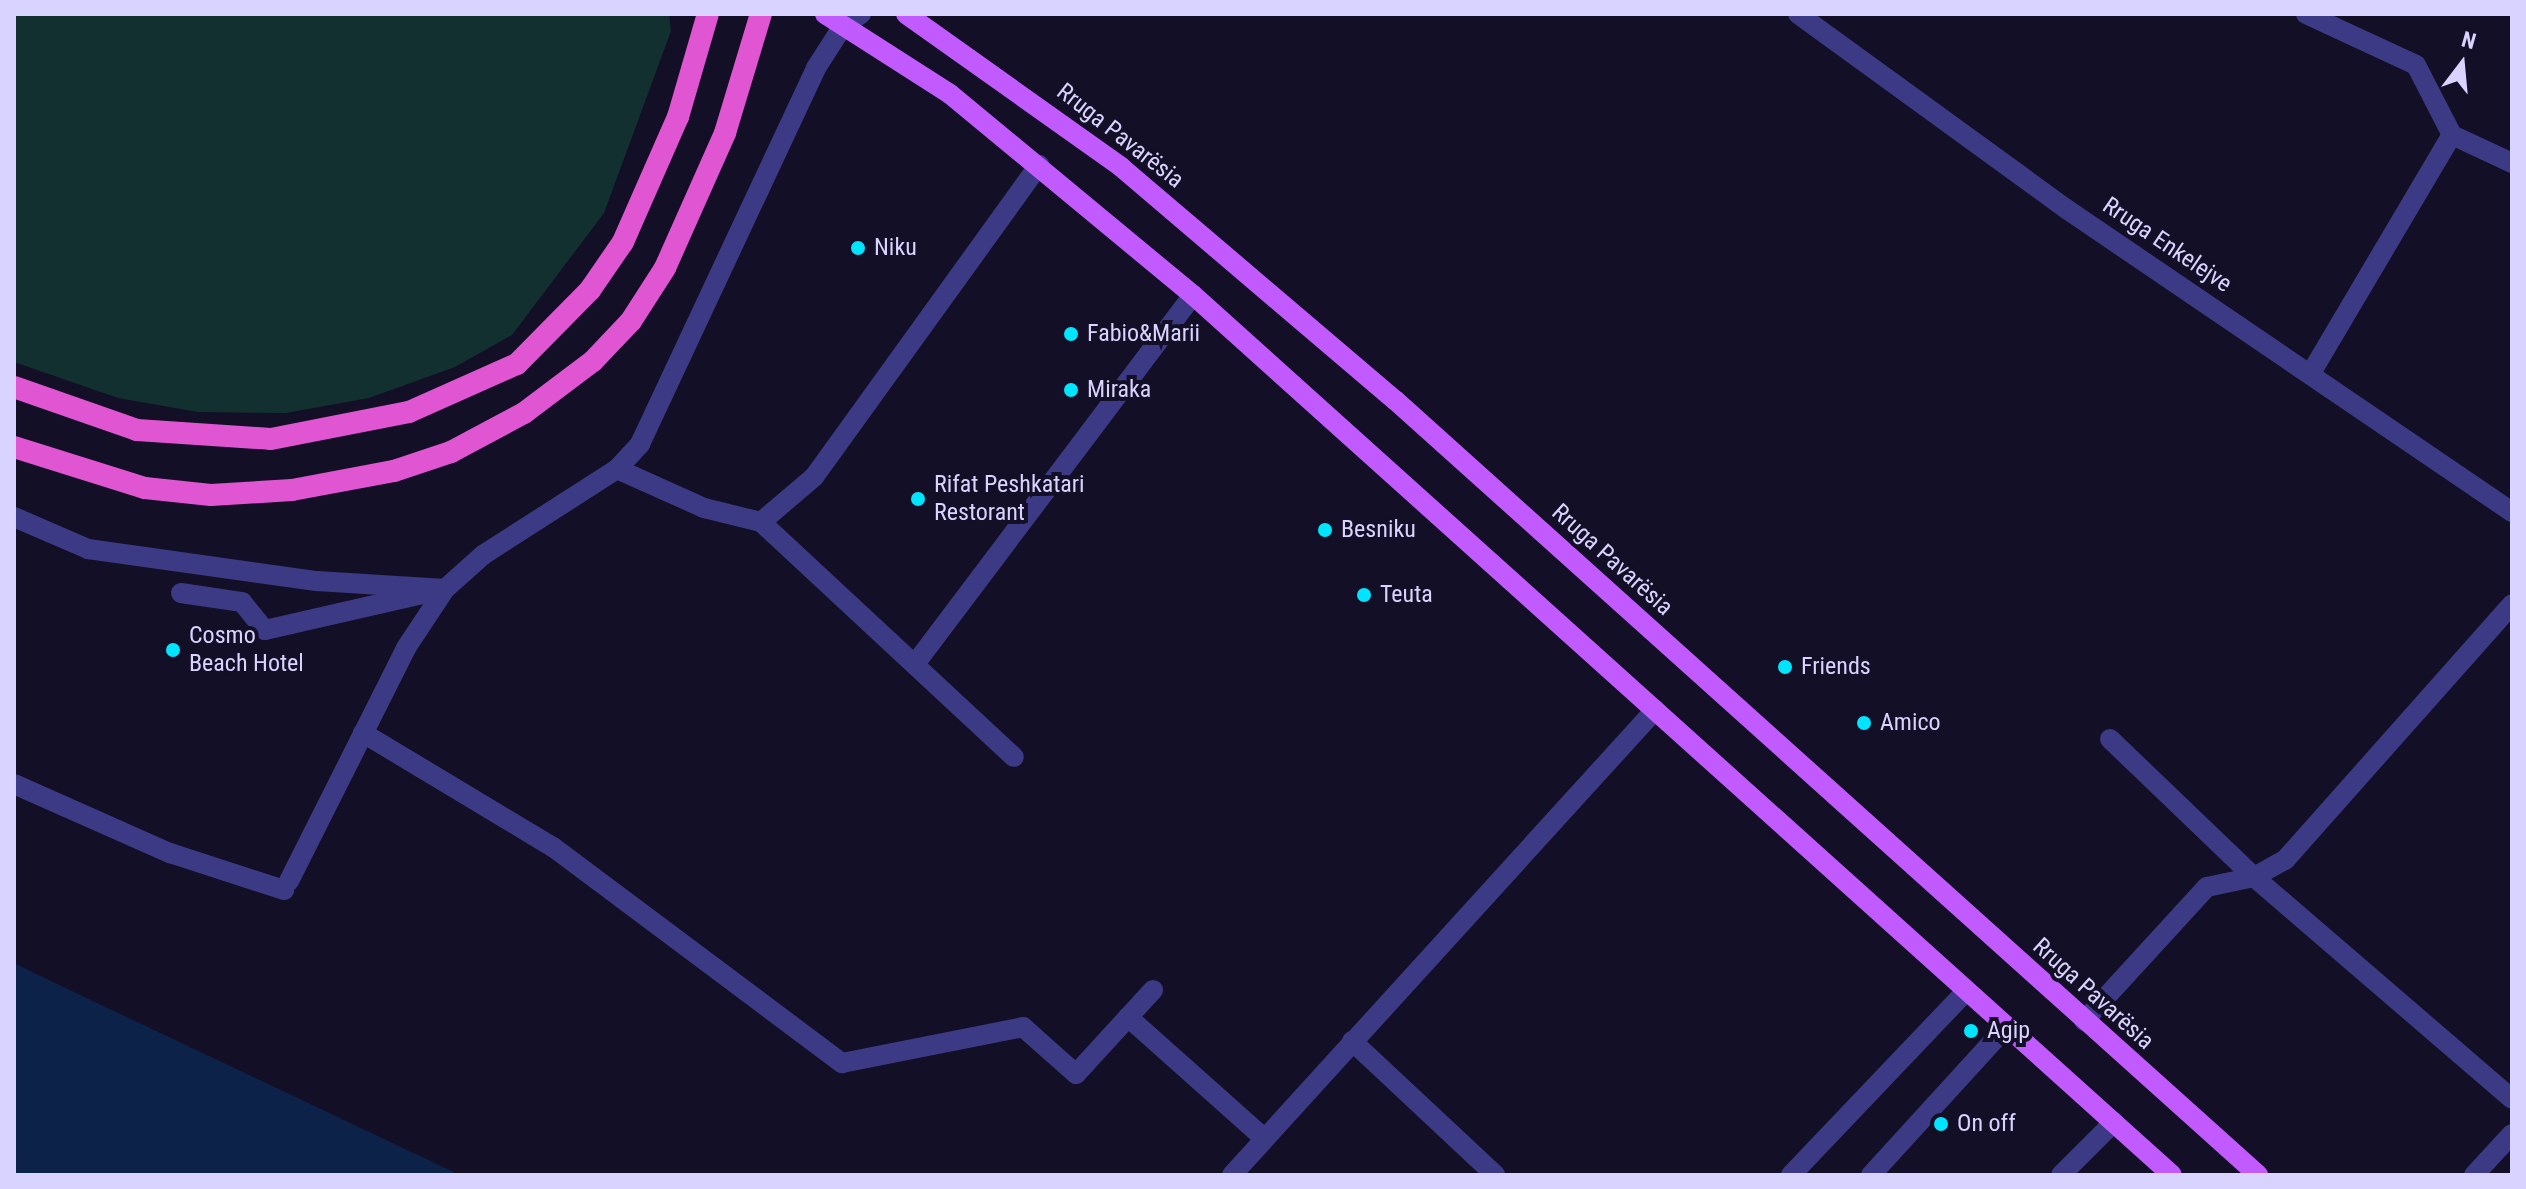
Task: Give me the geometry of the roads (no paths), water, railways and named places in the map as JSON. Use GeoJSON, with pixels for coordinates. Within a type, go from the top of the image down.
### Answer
{"type":"FeatureCollection","features":[{"type":"Feature","properties":{"kind":"highway"},"geometry":{"type":"LineString","coordinates":[[14,387],[137,430],[271,439],[409,412],[517,364],[558,326],[623,242],[678,117],[708,14]]}},
{"type":"Feature","properties":{"kind":"highway"},"geometry":{"type":"LineString","coordinates":[[14,447],[145,488],[211,495],[346,483],[451,452],[524,413],[593,361],[631,321],[698,203],[761,14]]}},
{"type":"Feature","properties":{"kind":"main road"},"geometry":{"type":"LineString","coordinates":[[825,14],[950,94],[1193,295],[2172,1175]]}},
{"type":"Feature","properties":{"kind":"main road","name":"Rruga Pavarësia"},"geometry":{"type":"LineString","coordinates":[[906,14],[1129,173],[1350,362],[2258,1175]]}},
{"type":"Feature","properties":{"kind":"street"},"geometry":{"type":"LineString","coordinates":[[14,784],[170,853],[286,885],[363,733],[445,589],[483,555],[617,469],[662,405],[816,68],[843,26],[861,14]]}},
{"type":"Feature","properties":{"kind":"street","name":"Rruga Enkelejve"},"geometry":{"type":"LineString","coordinates":[[1798,14],[2512,512]]}},
{"type":"Feature","properties":{"kind":"street"},"geometry":{"type":"LineString","coordinates":[[2306,14],[2416,65],[2452,135],[2512,163]]}},
{"type":"Feature","properties":{"kind":"street"},"geometry":{"type":"LineString","coordinates":[[2311,373],[2452,135]]}},
{"type":"Feature","properties":{"kind":"street"},"geometry":{"type":"LineString","coordinates":[[761,522],[814,477],[1039,165]]}},
{"type":"Feature","properties":{"kind":"street"},"geometry":{"type":"LineString","coordinates":[[915,664],[1193,295]]}},
{"type":"Feature","properties":{"kind":"street"},"geometry":{"type":"LineString","coordinates":[[617,469],[704,508],[761,522],[1014,757]]}},
{"type":"Feature","properties":{"kind":"street"},"geometry":{"type":"LineString","coordinates":[[14,517],[88,549],[317,581],[445,589]]}},
{"type":"Feature","properties":{"kind":"street"},"geometry":{"type":"LineString","coordinates":[[181,593],[242,602],[265,630],[445,589]]}},
{"type":"Feature","properties":{"kind":"street"},"geometry":{"type":"LineString","coordinates":[[2084,1021],[2207,887],[2254,877],[2285,860],[2512,604]]}},
{"type":"Feature","properties":{"kind":"street"},"geometry":{"type":"LineString","coordinates":[[1232,1175],[1655,710]]}},
{"type":"Feature","properties":{"kind":"street"},"geometry":{"type":"LineString","coordinates":[[363,733],[553,847],[842,1063],[1023,1027],[1076,1074],[1153,990]]}},
{"type":"Feature","properties":{"kind":"street"},"geometry":{"type":"LineString","coordinates":[[2110,739],[2254,877],[2508,1091]]}},
{"type":"Feature","properties":{"kind":"street"},"geometry":{"type":"LineString","coordinates":[[1791,1175],[1965,992]]}},
{"type":"Feature","properties":{"kind":"street"},"geometry":{"type":"LineString","coordinates":[[1128,1017],[1265,1139]]}},
{"type":"Feature","properties":{"kind":"street"},"geometry":{"type":"LineString","coordinates":[[1871,1175],[2006,1027]]}},
{"type":"Feature","properties":{"kind":"street"},"geometry":{"type":"LineString","coordinates":[[1352,1041],[1495,1175]]}},
{"type":"Feature","properties":{"kind":"street"},"geometry":{"type":"LineString","coordinates":[[2061,1175],[2114,1122]]}},
{"type":"Feature","properties":{"kind":"street"},"geometry":{"type":"LineString","coordinates":[[2474,1175],[2512,1134]]}},
{"type":"Feature","properties":{"kind":"water"},"geometry":{"type":"Polygon","coordinates":[[[14,963],[57,984],[460,1175],[14,1175],[14,963]]]}},
{"type":"Feature","properties":{"kind":"place","name":"Niku"},"geometry":{"type":"Point","coordinates":[858,248]}},
{"type":"Feature","properties":{"kind":"place","name":"Fabio&Marii"},"geometry":{"type":"Point","coordinates":[1071,334]}},
{"type":"Feature","properties":{"kind":"place","name":"Miraka"},"geometry":{"type":"Point","coordinates":[1071,390]}},
{"type":"Feature","properties":{"kind":"place","name":"Rifat Peshkatari Restorant"},"geometry":{"type":"Point","coordinates":[918,499]}},
{"type":"Feature","properties":{"kind":"place","name":"Besniku"},"geometry":{"type":"Point","coordinates":[1325,530]}},
{"type":"Feature","properties":{"kind":"place","name":"Teuta"},"geometry":{"type":"Point","coordinates":[1364,595]}},
{"type":"Feature","properties":{"kind":"place","name":"Cosmo Beach Hotel"},"geometry":{"type":"Point","coordinates":[173,650]}},
{"type":"Feature","properties":{"kind":"place","name":"Friends"},"geometry":{"type":"Point","coordinates":[1785,667]}},
{"type":"Feature","properties":{"kind":"place","name":"Amico"},"geometry":{"type":"Point","coordinates":[1864,723]}},
{"type":"Feature","properties":{"kind":"place","name":"Agip"},"geometry":{"type":"Point","coordinates":[1971,1031]}},
{"type":"Feature","properties":{"kind":"place","name":"On off"},"geometry":{"type":"Point","coordinates":[1941,1124]}}]}
